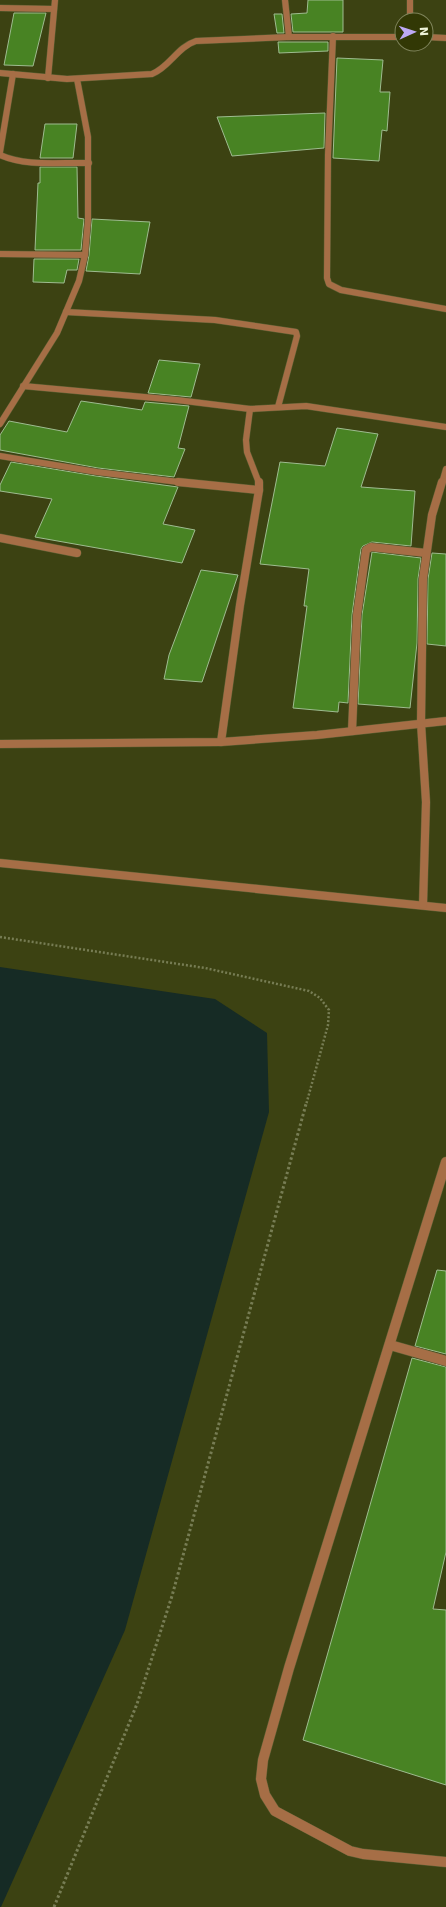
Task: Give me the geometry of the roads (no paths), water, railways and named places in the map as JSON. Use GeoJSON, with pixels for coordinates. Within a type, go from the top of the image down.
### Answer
{"type":"FeatureCollection","features":[{"type":"Feature","properties":{"kind":"street"},"geometry":{"type":"LineString","coordinates":[[48,78],[55,0]]}},
{"type":"Feature","properties":{"kind":"street"},"geometry":{"type":"LineString","coordinates":[[284,0],[289,37]]}},
{"type":"Feature","properties":{"kind":"street"},"geometry":{"type":"LineString","coordinates":[[410,0],[410,12]]}},
{"type":"Feature","properties":{"kind":"street"},"geometry":{"type":"LineString","coordinates":[[0,8],[54,9]]}},
{"type":"Feature","properties":{"kind":"street"},"geometry":{"type":"LineString","coordinates":[[334,36],[328,155],[327,278],[329,284],[341,290],[446,309]]}},
{"type":"Feature","properties":{"kind":"street"},"geometry":{"type":"LineString","coordinates":[[0,73],[48,78],[77,79],[159,72],[184,46],[196,41],[334,36],[394,37]]}},
{"type":"Feature","properties":{"kind":"street"},"geometry":{"type":"LineString","coordinates":[[434,37],[446,38]]}},
{"type":"Feature","properties":{"kind":"street"},"geometry":{"type":"LineString","coordinates":[[12,74],[0,154],[9,159],[89,162]]}},
{"type":"Feature","properties":{"kind":"street"},"geometry":{"type":"LineString","coordinates":[[0,424],[57,333],[79,281],[85,255],[88,220],[88,137],[77,79]]}},
{"type":"Feature","properties":{"kind":"street"},"geometry":{"type":"LineString","coordinates":[[0,254],[85,255]]}},
{"type":"Feature","properties":{"kind":"street"},"geometry":{"type":"LineString","coordinates":[[66,312],[215,320],[296,332],[298,336],[278,407]]}},
{"type":"Feature","properties":{"kind":"street"},"geometry":{"type":"LineString","coordinates":[[23,386],[177,400],[250,409],[306,406],[446,427]]}},
{"type":"Feature","properties":{"kind":"street"},"geometry":{"type":"LineString","coordinates":[[221,742],[240,605],[259,490],[258,475],[248,459],[246,450],[250,409]]}},
{"type":"Feature","properties":{"kind":"street"},"geometry":{"type":"LineString","coordinates":[[0,456],[48,465],[171,481],[259,490]]}},
{"type":"Feature","properties":{"kind":"street"},"geometry":{"type":"LineString","coordinates":[[423,905],[426,802],[421,723],[423,579],[432,515],[446,469]]}},
{"type":"Feature","properties":{"kind":"street"},"geometry":{"type":"LineString","coordinates":[[0,538],[77,553]]}},
{"type":"Feature","properties":{"kind":"street"},"geometry":{"type":"LineString","coordinates":[[352,731],[358,615],[366,550],[371,547],[426,552]]}},
{"type":"Feature","properties":{"kind":"street"},"geometry":{"type":"LineString","coordinates":[[0,744],[221,742],[352,731],[446,721]]}},
{"type":"Feature","properties":{"kind":"street"},"geometry":{"type":"LineString","coordinates":[[0,863],[446,908]]}},
{"type":"Feature","properties":{"kind":"street"},"geometry":{"type":"LineString","coordinates":[[446,1162],[289,1668],[263,1760],[261,1779],[265,1795],[275,1811],[350,1851],[363,1854],[446,1862]]}},
{"type":"Feature","properties":{"kind":"street"},"geometry":{"type":"LineString","coordinates":[[390,1346],[446,1361]]}},
{"type":"Feature","properties":{"kind":"water"},"geometry":{"type":"Polygon","coordinates":[[[0,967],[215,999],[267,1033],[269,1112],[125,1630],[1,1907],[0,1907],[0,967]]]}}]}
